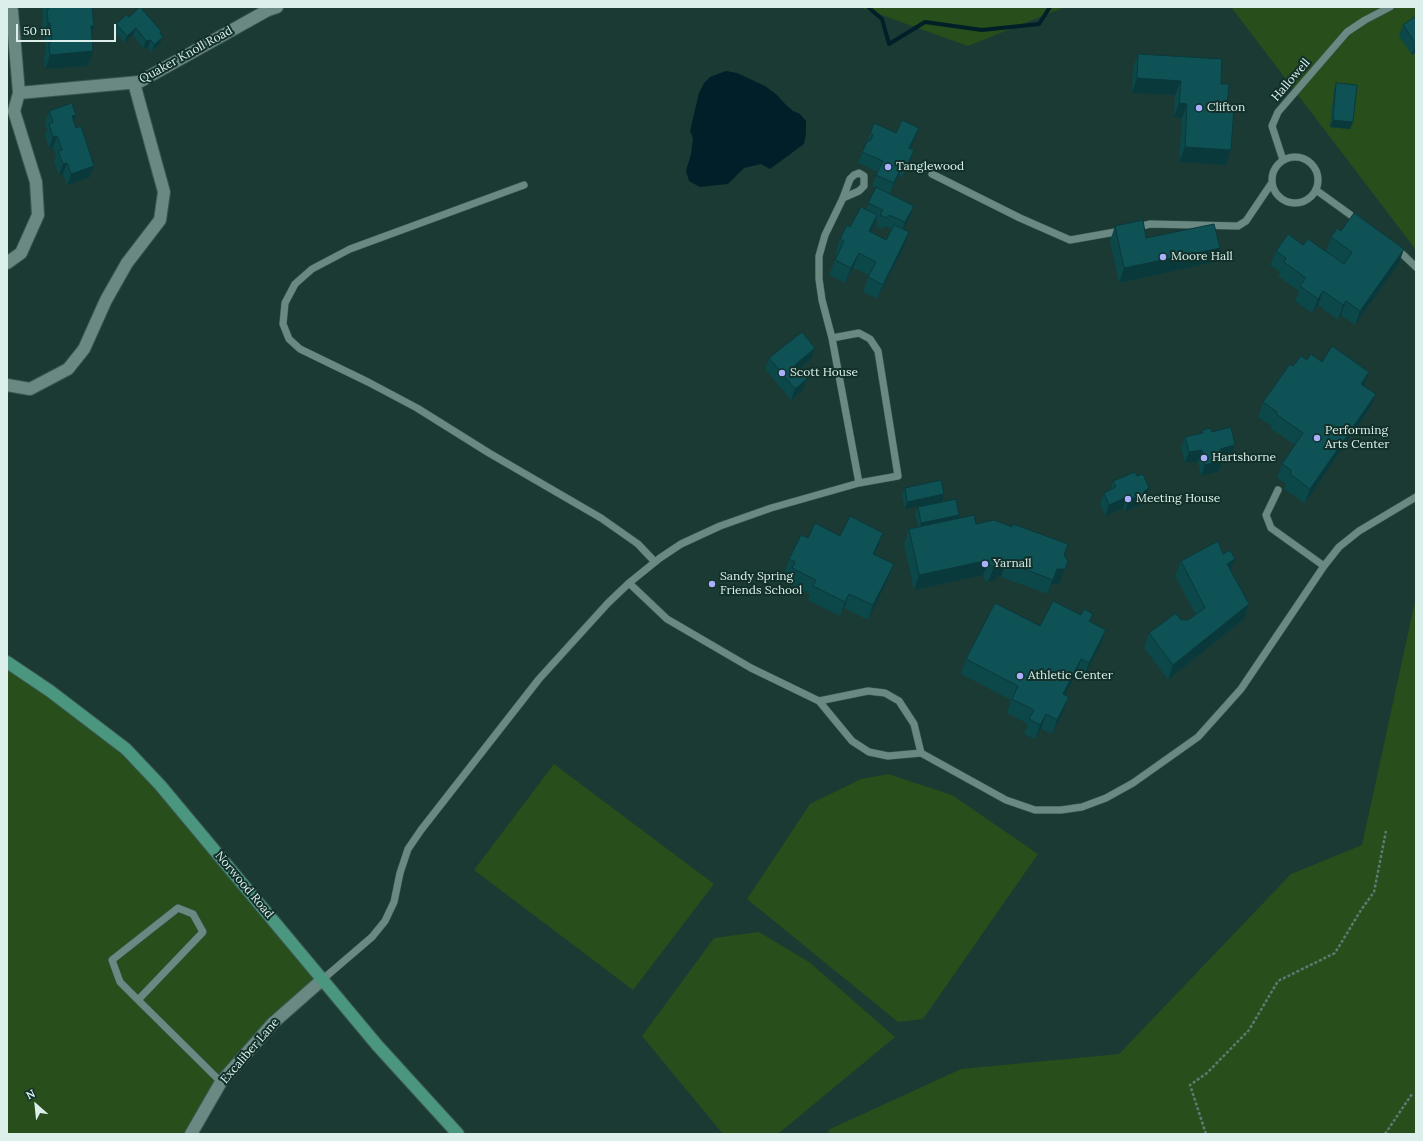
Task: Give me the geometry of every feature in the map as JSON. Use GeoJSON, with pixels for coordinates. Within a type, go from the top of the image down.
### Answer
{"type":"FeatureCollection","features":[{"type":"Feature","properties":{"kind":"main road","name":"Norwood Road"},"geometry":{"type":"LineString","coordinates":[[7,662],[50,691],[126,749],[160,785],[377,1045],[458,1134]]}},
{"type":"Feature","properties":{"kind":"street"},"geometry":{"type":"LineString","coordinates":[[7,263],[21,253],[38,215],[36,182],[14,111],[19,93],[10,7]]}},
{"type":"Feature","properties":{"kind":"street","name":"Quaker Knoll Road"},"geometry":{"type":"LineString","coordinates":[[19,93],[139,82],[268,10],[277,7]]}},
{"type":"Feature","properties":{"kind":"street"},"geometry":{"type":"LineString","coordinates":[[7,385],[30,389],[68,369],[84,349],[106,300],[127,263],[160,220],[164,192],[134,83]]}},
{"type":"Feature","properties":{"kind":"street","name":"Excaliber Lane"},"geometry":{"type":"LineString","coordinates":[[190,1134],[222,1082],[273,1023],[323,979]]}},
{"type":"Feature","properties":{"kind":"lane","name":"Hallowell"},"geometry":{"type":"LineString","coordinates":[[1282,160],[1272,126],[1278,112],[1347,32],[1365,20],[1390,7]]}},
{"type":"Feature","properties":{"kind":"lane"},"geometry":{"type":"LineString","coordinates":[[932,174],[1020,218],[1070,240],[1113,233],[1150,224],[1238,226],[1246,221],[1271,184],[1273,171],[1282,160],[1296,157],[1310,162],[1315,168],[1318,176],[1316,190],[1304,202],[1291,203],[1283,200],[1276,194],[1271,184]]}},
{"type":"Feature","properties":{"kind":"lane"},"geometry":{"type":"LineString","coordinates":[[524,185],[350,249],[312,269],[295,284],[285,303],[283,324],[289,338],[300,350],[368,382],[417,408],[489,453],[601,518],[638,544],[655,562]]}},
{"type":"Feature","properties":{"kind":"lane"},"geometry":{"type":"LineString","coordinates":[[1316,190],[1367,227]]}},
{"type":"Feature","properties":{"kind":"lane"},"geometry":{"type":"LineString","coordinates":[[843,198],[825,235],[819,256],[819,280],[822,300],[832,338],[859,483]]}},
{"type":"Feature","properties":{"kind":"lane"},"geometry":{"type":"LineString","coordinates":[[1387,241],[1400,250],[1416,267]]}},
{"type":"Feature","properties":{"kind":"lane"},"geometry":{"type":"LineString","coordinates":[[323,979],[372,937],[385,921],[394,902],[400,873],[408,849],[421,830],[539,679],[608,603],[630,583],[655,562],[681,544],[720,526],[771,508],[859,483],[898,476],[878,351],[870,339],[859,333],[832,338]]}},
{"type":"Feature","properties":{"kind":"lane"},"geometry":{"type":"LineString","coordinates":[[1278,490],[1266,515],[1272,528],[1324,566]]}},
{"type":"Feature","properties":{"kind":"lane"},"geometry":{"type":"LineString","coordinates":[[630,583],[667,619],[751,668],[819,701],[852,741],[869,752],[888,756],[921,753],[1006,800],[1035,810],[1061,810],[1082,807],[1106,798],[1133,784],[1198,737],[1241,689],[1324,566],[1340,547],[1359,531],[1416,497]]}},
{"type":"Feature","properties":{"kind":"lane"},"geometry":{"type":"LineString","coordinates":[[819,701],[868,691],[885,693],[899,701],[914,724],[921,753]]}},
{"type":"Feature","properties":{"kind":"lane"},"geometry":{"type":"LineString","coordinates":[[138,1000],[203,932],[193,914],[178,908],[112,960],[120,982],[138,1000],[222,1082]]}},
{"type":"Feature","properties":{"kind":"path"},"geometry":{"type":"LineString","coordinates":[[1206,1134],[1190,1086],[1206,1073],[1249,1030],[1278,981],[1336,953],[1361,910],[1374,892],[1386,830]]}},
{"type":"Feature","properties":{"kind":"path"},"geometry":{"type":"LineString","coordinates":[[1385,1134],[1412,1094]]}},
{"type":"Feature","properties":{"kind":"green space"},"geometry":{"type":"Polygon","coordinates":[[[859,7],[1065,7],[968,46],[859,7]]]}},
{"type":"Feature","properties":{"kind":"green space"},"geometry":{"type":"Polygon","coordinates":[[[1231,7],[1416,7],[1416,250],[1231,7]]]}},
{"type":"Feature","properties":{"kind":"green space"},"geometry":{"type":"Polygon","coordinates":[[[1416,597],[1416,1134],[829,1134],[828,1130],[961,1069],[1119,1054],[1291,874],[1362,845],[1416,597]]]}},
{"type":"Feature","properties":{"kind":"green space"},"geometry":{"type":"Polygon","coordinates":[[[7,662],[126,749],[323,979],[222,1082],[191,1134],[7,1134],[7,662]]]}},
{"type":"Feature","properties":{"kind":"green space"},"geometry":{"type":"Polygon","coordinates":[[[554,764],[714,884],[633,990],[474,870],[554,764]]]}},
{"type":"Feature","properties":{"kind":"green space"},"geometry":{"type":"Polygon","coordinates":[[[888,774],[952,795],[1038,854],[923,1019],[898,1022],[747,899],[810,804],[861,779],[888,774]]]}},
{"type":"Feature","properties":{"kind":"green space"},"geometry":{"type":"Polygon","coordinates":[[[759,932],[809,962],[895,1037],[778,1134],[723,1134],[642,1036],[714,938],[759,932]]]}},
{"type":"Feature","properties":{"kind":"water"},"geometry":{"type":"Polygon","coordinates":[[[726,71],[737,73],[765,86],[776,94],[793,111],[800,114],[806,121],[804,144],[770,169],[761,164],[744,168],[728,184],[700,187],[689,181],[686,171],[691,154],[693,138],[690,131],[699,93],[704,83],[710,77],[726,71]]]}},
{"type":"Feature","properties":{"kind":"building"},"geometry":{"type":"Polygon","coordinates":[[[48,7],[92,7],[94,26],[91,26],[93,51],[50,55],[49,43],[52,42],[50,23],[48,23],[48,7]]]}},
{"type":"Feature","properties":{"kind":"building"},"geometry":{"type":"Polygon","coordinates":[[[140,7],[161,31],[160,33],[163,37],[154,45],[151,40],[146,41],[136,28],[127,36],[116,24],[126,15],[129,17],[140,7]]]}},
{"type":"Feature","properties":{"kind":"building"},"geometry":{"type":"Polygon","coordinates":[[[1416,16],[1416,44],[1403,25],[1416,16]]]}},
{"type":"Feature","properties":{"kind":"building","name":"Clifton"},"geometry":{"type":"Polygon","coordinates":[[[1138,54],[1222,59],[1221,84],[1229,84],[1227,107],[1234,107],[1231,150],[1185,147],[1187,104],[1179,103],[1181,81],[1137,78],[1138,54]]]}},
{"type":"Feature","properties":{"kind":"building"},"geometry":{"type":"Polygon","coordinates":[[[1336,83],[1357,85],[1353,122],[1333,120],[1336,83]]]}},
{"type":"Feature","properties":{"kind":"building"},"geometry":{"type":"Polygon","coordinates":[[[72,103],[76,115],[72,116],[76,128],[81,126],[94,166],[71,174],[67,163],[63,164],[58,151],[62,150],[57,136],[53,137],[49,124],[53,122],[49,111],[72,103]]]}},
{"type":"Feature","properties":{"kind":"building","name":"Tanglewood"},"geometry":{"type":"Polygon","coordinates":[[[902,120],[919,128],[909,148],[914,150],[907,166],[903,164],[894,183],[876,175],[883,161],[862,152],[868,140],[870,141],[873,135],[870,134],[874,123],[896,133],[902,120]]]}},
{"type":"Feature","properties":{"kind":"building"},"geometry":{"type":"Polygon","coordinates":[[[876,187],[914,206],[905,222],[889,215],[887,218],[880,215],[883,210],[868,203],[876,187]]]}},
{"type":"Feature","properties":{"kind":"building"},"geometry":{"type":"Polygon","coordinates":[[[861,207],[877,215],[869,231],[886,240],[894,225],[909,232],[883,285],[868,277],[876,262],[859,253],[851,268],[835,260],[844,241],[840,239],[847,225],[850,227],[861,207]]]}},
{"type":"Feature","properties":{"kind":"building"},"geometry":{"type":"Polygon","coordinates":[[[1354,213],[1404,249],[1360,311],[1346,301],[1343,305],[1323,291],[1318,299],[1300,286],[1306,278],[1284,262],[1286,258],[1276,251],[1288,234],[1303,245],[1308,239],[1344,264],[1352,252],[1331,237],[1337,228],[1341,231],[1354,213]]]}},
{"type":"Feature","properties":{"kind":"building"},"geometry":{"type":"Polygon","coordinates":[[[1143,220],[1146,238],[1214,224],[1220,248],[1124,268],[1115,226],[1143,220]]]}},
{"type":"Feature","properties":{"kind":"building"},"geometry":{"type":"Polygon","coordinates":[[[802,332],[815,348],[795,365],[807,379],[795,389],[769,358],[802,332]]]}},
{"type":"Feature","properties":{"kind":"building","name":"Performing Arts Center"},"geometry":{"type":"Polygon","coordinates":[[[1332,346],[1369,372],[1361,384],[1376,394],[1310,489],[1290,474],[1291,470],[1282,464],[1303,433],[1276,414],[1277,412],[1263,402],[1290,364],[1293,366],[1301,356],[1307,360],[1311,354],[1322,362],[1332,346]]]}},
{"type":"Feature","properties":{"kind":"building"},"geometry":{"type":"Polygon","coordinates":[[[1231,427],[1235,445],[1220,449],[1223,460],[1205,465],[1202,450],[1189,452],[1185,437],[1203,433],[1202,430],[1211,428],[1212,432],[1231,427]]]}},
{"type":"Feature","properties":{"kind":"building"},"geometry":{"type":"Polygon","coordinates":[[[1135,472],[1137,476],[1143,474],[1149,488],[1144,491],[1145,494],[1129,500],[1127,497],[1109,505],[1104,493],[1116,487],[1113,481],[1135,472]]]}},
{"type":"Feature","properties":{"kind":"building"},"geometry":{"type":"Polygon","coordinates":[[[941,480],[944,494],[907,502],[905,488],[941,480]]]}},
{"type":"Feature","properties":{"kind":"building"},"geometry":{"type":"Polygon","coordinates":[[[956,499],[959,515],[921,523],[918,507],[956,499]]]}},
{"type":"Feature","properties":{"kind":"building","name":"Yarnall"},"geometry":{"type":"Polygon","coordinates":[[[974,515],[976,524],[994,520],[1012,527],[1013,524],[1068,544],[1064,555],[1068,561],[1065,569],[1057,569],[1053,580],[1006,562],[994,567],[989,565],[989,560],[919,575],[909,529],[974,515]]]}},
{"type":"Feature","properties":{"kind":"building"},"geometry":{"type":"Polygon","coordinates":[[[850,516],[883,533],[873,554],[894,564],[873,605],[849,594],[845,602],[813,586],[816,580],[792,568],[795,562],[789,559],[801,535],[808,538],[815,523],[840,536],[850,516]]]}},
{"type":"Feature","properties":{"kind":"building"},"geometry":{"type":"Polygon","coordinates":[[[1218,541],[1223,554],[1230,550],[1235,559],[1227,564],[1249,604],[1173,665],[1149,633],[1176,613],[1181,620],[1188,620],[1205,608],[1181,561],[1218,541]]]}},
{"type":"Feature","properties":{"kind":"building","name":"Athletic Center"},"geometry":{"type":"Polygon","coordinates":[[[1053,601],[1081,615],[1084,609],[1093,614],[1089,621],[1106,630],[1089,663],[1081,659],[1063,694],[1069,697],[1057,720],[1046,714],[1040,725],[1029,719],[1034,710],[1012,699],[1018,686],[966,659],[995,603],[1040,626],[1053,601]]]}},
{"type":"Feature","properties":{"kind":"waterway"},"geometry":{"type":"LineString","coordinates":[[868,7],[882,19],[889,44],[925,22],[982,30],[1039,24],[1050,7]]}},
{"type":"Feature","properties":{"kind":"place","name":"Clifton"},"geometry":{"type":"Point","coordinates":[1199,108]}},
{"type":"Feature","properties":{"kind":"place","name":"Tanglewood"},"geometry":{"type":"Point","coordinates":[888,167]}},
{"type":"Feature","properties":{"kind":"place","name":"Moore Hall"},"geometry":{"type":"Point","coordinates":[1163,257]}},
{"type":"Feature","properties":{"kind":"place","name":"Scott House"},"geometry":{"type":"Point","coordinates":[782,373]}},
{"type":"Feature","properties":{"kind":"place","name":"Performing Arts Center"},"geometry":{"type":"Point","coordinates":[1317,438]}},
{"type":"Feature","properties":{"kind":"place","name":"Hartshorne"},"geometry":{"type":"Point","coordinates":[1204,458]}},
{"type":"Feature","properties":{"kind":"place","name":"Meeting House"},"geometry":{"type":"Point","coordinates":[1128,499]}},
{"type":"Feature","properties":{"kind":"place","name":"Yarnall"},"geometry":{"type":"Point","coordinates":[985,564]}},
{"type":"Feature","properties":{"kind":"place","name":"Sandy Spring Friends School"},"geometry":{"type":"Point","coordinates":[712,584]}},
{"type":"Feature","properties":{"kind":"place","name":"Athletic Center"},"geometry":{"type":"Point","coordinates":[1020,676]}}]}
